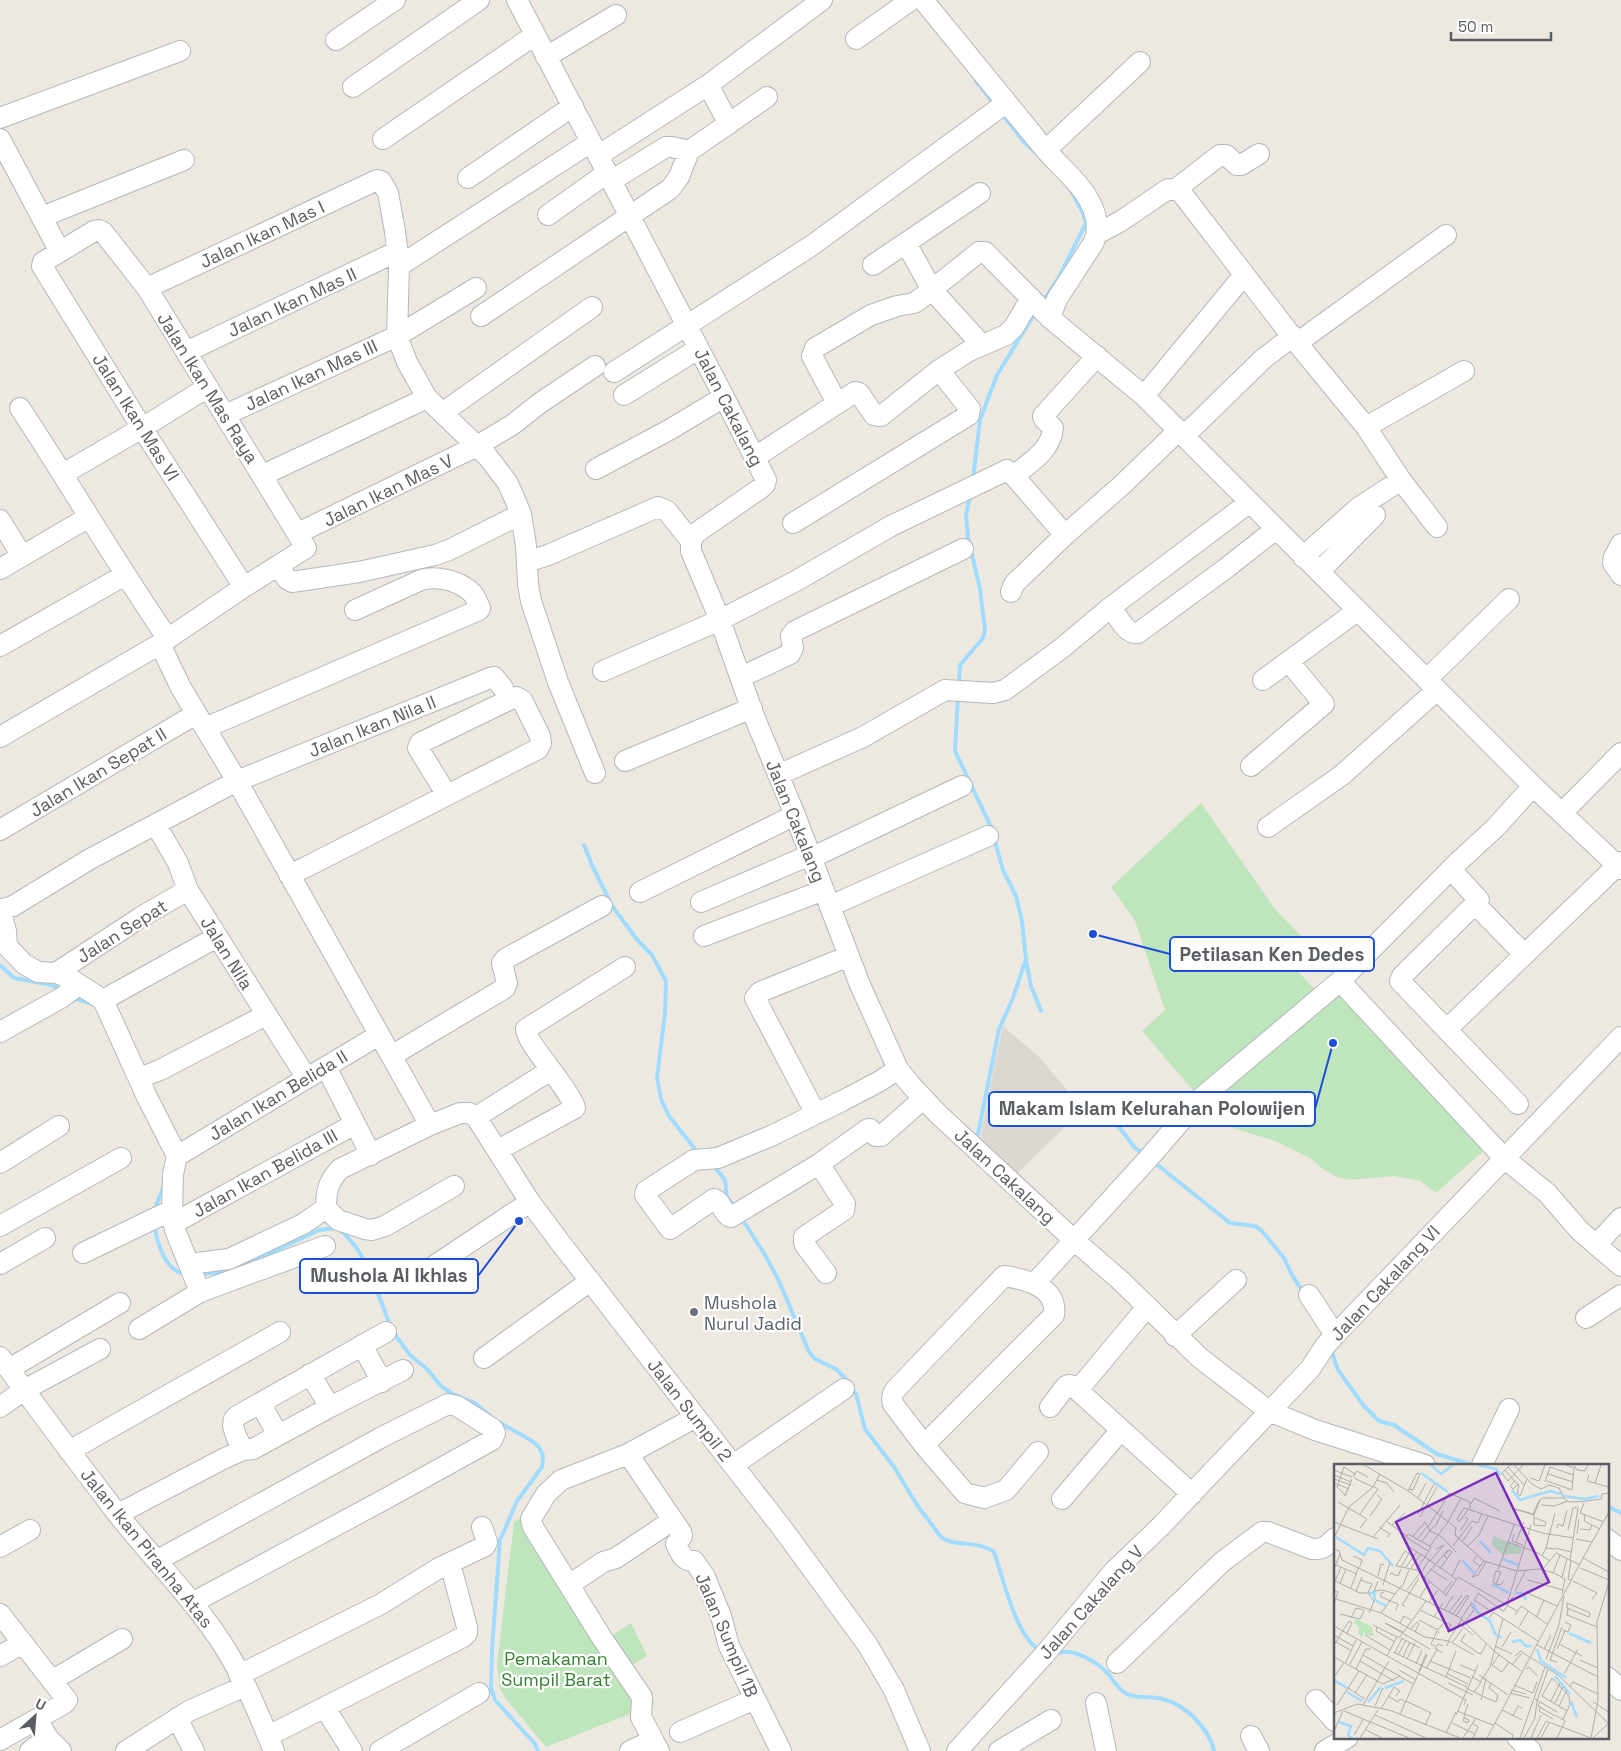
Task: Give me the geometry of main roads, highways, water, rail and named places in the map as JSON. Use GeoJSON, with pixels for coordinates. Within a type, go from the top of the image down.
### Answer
{"type":"FeatureCollection","features":[{"type":"Feature","properties":{"kind":"waterway"},"geometry":{"type":"LineString","coordinates":[[976,81],[995,105]]}},
{"type":"Feature","properties":{"kind":"waterway"},"geometry":{"type":"LineString","coordinates":[[1002,114],[1024,142],[1037,154]]}},
{"type":"Feature","properties":{"kind":"waterway"},"geometry":{"type":"LineString","coordinates":[[1042,303],[1059,277],[1086,223],[1072,192]]}},
{"type":"Feature","properties":{"kind":"waterway"},"geometry":{"type":"LineString","coordinates":[[973,479],[980,420],[997,375],[1035,313]]}},
{"type":"Feature","properties":{"kind":"waterway"},"geometry":{"type":"LineString","coordinates":[[959,685],[960,665],[983,638],[985,630],[980,589],[968,537],[966,515],[970,496]]}},
{"type":"Feature","properties":{"kind":"waterway"},"geometry":{"type":"LineString","coordinates":[[958,697],[955,751],[993,831]]}},
{"type":"Feature","properties":{"kind":"waterway"},"geometry":{"type":"LineString","coordinates":[[994,838],[1003,870],[1016,896],[1022,921],[1031,986],[1041,1011]]}},
{"type":"Feature","properties":{"kind":"waterway"},"geometry":{"type":"LineString","coordinates":[[584,845],[612,906],[639,942],[652,955],[666,981],[665,1013],[657,1078],[661,1099],[669,1116],[698,1153]]}},
{"type":"Feature","properties":{"kind":"waterway"},"geometry":{"type":"LineString","coordinates":[[978,1134],[999,1029],[1013,998],[1025,962]]}},
{"type":"Feature","properties":{"kind":"waterway"},"geometry":{"type":"LineString","coordinates":[[0,965],[14,978],[52,985],[61,991]]}},
{"type":"Feature","properties":{"kind":"waterway"},"geometry":{"type":"LineString","coordinates":[[73,998],[93,1004]]}},
{"type":"Feature","properties":{"kind":"waterway"},"geometry":{"type":"LineString","coordinates":[[1109,1114],[1135,1148],[1145,1155]]}},
{"type":"Feature","properties":{"kind":"waterway"},"geometry":{"type":"LineString","coordinates":[[1154,1162],[1230,1223],[1255,1226],[1262,1231],[1284,1258],[1303,1292]]}},
{"type":"Feature","properties":{"kind":"waterway"},"geometry":{"type":"LineString","coordinates":[[713,1165],[725,1180],[727,1197],[734,1207]]}},
{"type":"Feature","properties":{"kind":"waterway"},"geometry":{"type":"LineString","coordinates":[[156,1210],[164,1186]]}},
{"type":"Feature","properties":{"kind":"waterway"},"geometry":{"type":"LineString","coordinates":[[741,1217],[778,1279],[809,1352],[815,1359],[836,1369],[845,1378],[856,1394],[865,1429],[894,1467],[917,1505],[941,1537],[952,1542],[981,1546],[994,1552],[1017,1620],[1024,1633],[1040,1650]]}},
{"type":"Feature","properties":{"kind":"waterway"},"geometry":{"type":"LineString","coordinates":[[154,1225],[157,1240],[167,1262],[179,1272],[186,1274]]}},
{"type":"Feature","properties":{"kind":"waterway"},"geometry":{"type":"LineString","coordinates":[[237,1266],[258,1259],[319,1230],[336,1228],[344,1233],[356,1247],[367,1265],[390,1325]]}},
{"type":"Feature","properties":{"kind":"waterway"},"geometry":{"type":"LineString","coordinates":[[200,1274],[228,1269]]}},
{"type":"Feature","properties":{"kind":"waterway"},"geometry":{"type":"LineString","coordinates":[[393,1332],[410,1355],[427,1369],[442,1387],[475,1403],[491,1417]]}},
{"type":"Feature","properties":{"kind":"waterway"},"geometry":{"type":"LineString","coordinates":[[1331,1350],[1338,1370],[1364,1406],[1379,1421],[1394,1425],[1437,1454],[1470,1464]]}},
{"type":"Feature","properties":{"kind":"waterway"},"geometry":{"type":"LineString","coordinates":[[497,1421],[532,1441],[539,1447],[543,1456],[542,1467],[517,1501],[500,1540],[491,1688],[495,1700],[535,1744],[538,1751]]}},
{"type":"Feature","properties":{"kind":"waterway"},"geometry":{"type":"LineString","coordinates":[[1608,1506],[1621,1513]]}},
{"type":"Feature","properties":{"kind":"waterway"},"geometry":{"type":"LineString","coordinates":[[1054,1654],[1067,1652],[1080,1655],[1101,1667],[1119,1688],[1127,1694],[1162,1699],[1179,1706],[1195,1718],[1207,1734],[1214,1751]]}},
{"type":"Feature","properties":{"kind":"place","name":"Petilasan Ken Dedes"},"geometry":{"type":"Point","coordinates":[1093,934]}},
{"type":"Feature","properties":{"kind":"place","name":"Makam Islam Kelurahan Polowijen"},"geometry":{"type":"Point","coordinates":[1333,1043]}},
{"type":"Feature","properties":{"kind":"place","name":"Mushola Al Ikhlas"},"geometry":{"type":"Point","coordinates":[519,1221]}},
{"type":"Feature","properties":{"kind":"place","name":"Mushola Nurul Jadid"},"geometry":{"type":"Point","coordinates":[694,1312]}},
{"type":"Feature","properties":{"kind":"park label","name":"Pemakaman Sumpil Barat"},"geometry":{"type":"Point","coordinates":[556,1668]}}]}
